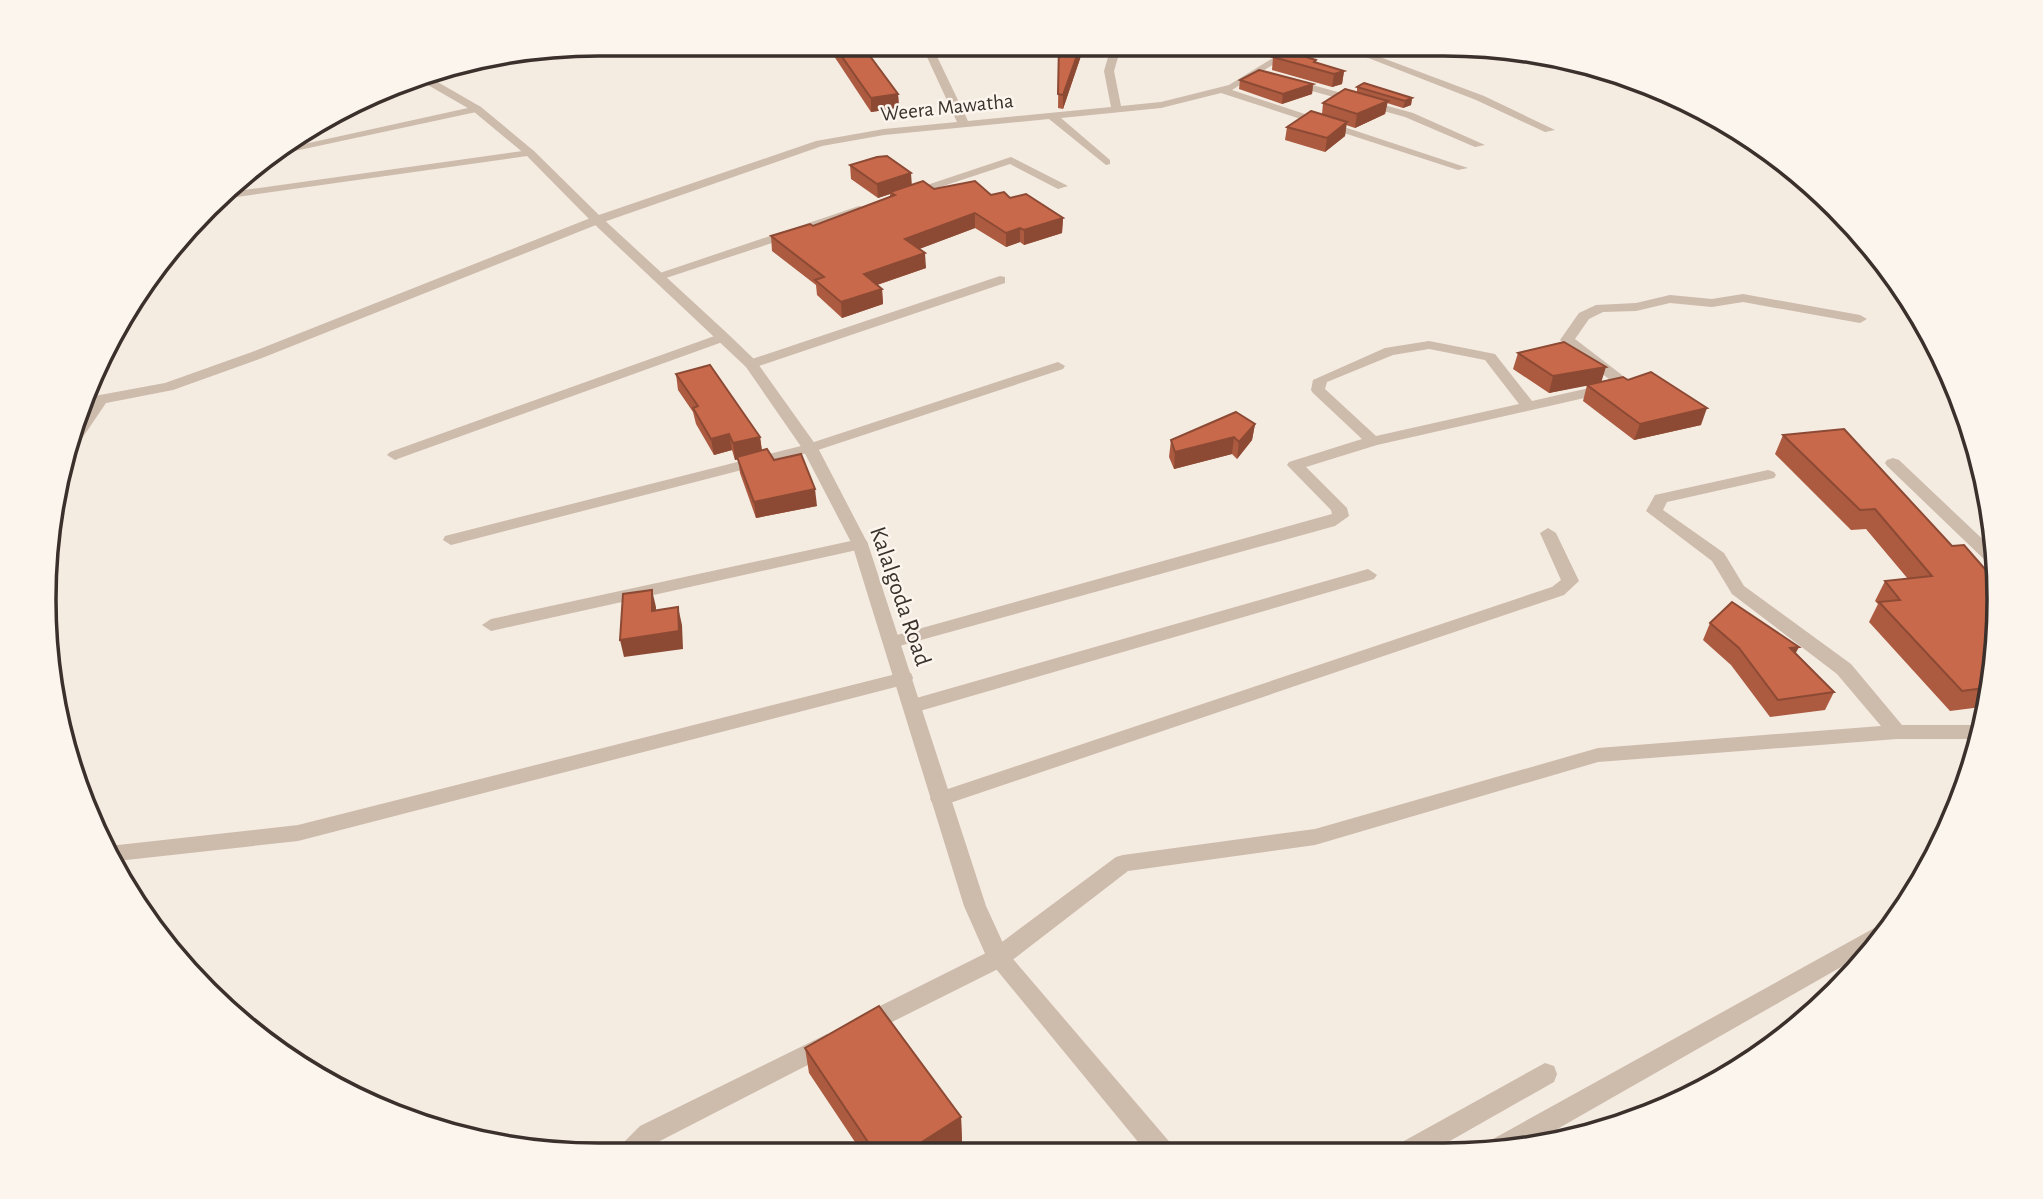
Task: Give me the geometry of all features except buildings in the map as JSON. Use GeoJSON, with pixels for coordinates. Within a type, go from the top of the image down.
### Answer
{"type":"FeatureCollection","features":[{"type":"Feature","properties":{"kind":"street"},"geometry":{"type":"LineString","coordinates":[[932,56],[964,124]]}},
{"type":"Feature","properties":{"kind":"street"},"geometry":{"type":"LineString","coordinates":[[1113,56],[1109,71],[1117,111]]}},
{"type":"Feature","properties":{"kind":"street","name":"Weera Mawatha"},"geometry":{"type":"LineString","coordinates":[[93,402],[168,387],[257,355],[597,220],[820,143],[884,132],[1161,105],[1233,87],[1282,56]]}},
{"type":"Feature","properties":{"kind":"street"},"geometry":{"type":"LineString","coordinates":[[1369,56],[1480,98],[1549,130]]}},
{"type":"Feature","properties":{"kind":"street"},"geometry":{"type":"LineString","coordinates":[[1256,72],[1269,75]]}},
{"type":"Feature","properties":{"kind":"street"},"geometry":{"type":"LineString","coordinates":[[1281,79],[1409,115],[1479,145]]}},
{"type":"Feature","properties":{"kind":"street","name":"Kalalgoda Road"},"geometry":{"type":"LineString","coordinates":[[432,83],[477,109],[530,153],[597,220],[751,364],[810,448],[860,544],[975,906],[998,958],[1155,1143]]}},
{"type":"Feature","properties":{"kind":"street"},"geometry":{"type":"LineString","coordinates":[[1221,90],[1462,168]]}},
{"type":"Feature","properties":{"kind":"street"},"geometry":{"type":"LineString","coordinates":[[296,149],[477,109]]}},
{"type":"Feature","properties":{"kind":"street"},"geometry":{"type":"LineString","coordinates":[[1051,115],[1106,162]]}},
{"type":"Feature","properties":{"kind":"street"},"geometry":{"type":"LineString","coordinates":[[237,194],[530,153]]}},
{"type":"Feature","properties":{"kind":"street"},"geometry":{"type":"LineString","coordinates":[[893,199],[1011,160],[1062,186]]}},
{"type":"Feature","properties":{"kind":"street"},"geometry":{"type":"LineString","coordinates":[[658,276],[867,207]]}},
{"type":"Feature","properties":{"kind":"street"},"geometry":{"type":"LineString","coordinates":[[751,364],[1000,280]]}},
{"type":"Feature","properties":{"kind":"street"},"geometry":{"type":"LineString","coordinates":[[892,642],[1329,522],[1341,516],[1339,508],[1295,465],[1373,442],[1619,386],[1617,378],[1567,340],[1584,316],[1601,308],[1636,307],[1670,299],[1712,303],[1744,298],[1860,319]]}},
{"type":"Feature","properties":{"kind":"street"},"geometry":{"type":"LineString","coordinates":[[395,455],[723,337]]}},
{"type":"Feature","properties":{"kind":"street"},"geometry":{"type":"LineString","coordinates":[[1373,442],[1318,390],[1320,380],[1390,351],[1429,345],[1490,357],[1529,407]]}},
{"type":"Feature","properties":{"kind":"street"},"geometry":{"type":"LineString","coordinates":[[452,540],[810,448],[1058,366]]}},
{"type":"Feature","properties":{"kind":"street"},"geometry":{"type":"LineString","coordinates":[[1893,463],[1984,550]]}},
{"type":"Feature","properties":{"kind":"street"},"geometry":{"type":"LineString","coordinates":[[1768,475],[1661,498],[1654,512],[1718,557],[1738,590],[1844,669],[1897,732]]}},
{"type":"Feature","properties":{"kind":"street"},"geometry":{"type":"LineString","coordinates":[[940,799],[1558,591],[1570,581],[1548,533]]}},
{"type":"Feature","properties":{"kind":"street"},"geometry":{"type":"LineString","coordinates":[[491,625],[860,544]]}},
{"type":"Feature","properties":{"kind":"street"},"geometry":{"type":"LineString","coordinates":[[913,706],[1368,575]]}},
{"type":"Feature","properties":{"kind":"street"},"geometry":{"type":"LineString","coordinates":[[119,852],[298,833],[904,678]]}},
{"type":"Feature","properties":{"kind":"street"},"geometry":{"type":"LineString","coordinates":[[640,1143],[649,1134],[998,958],[1123,863],[1315,837],[1598,755],[1897,732],[1970,732]]}},
{"type":"Feature","properties":{"kind":"street"},"geometry":{"type":"LineString","coordinates":[[1519,1137],[1865,943]]}},
{"type":"Feature","properties":{"kind":"street"},"geometry":{"type":"LineString","coordinates":[[1423,1143],[1545,1074]]}}]}
